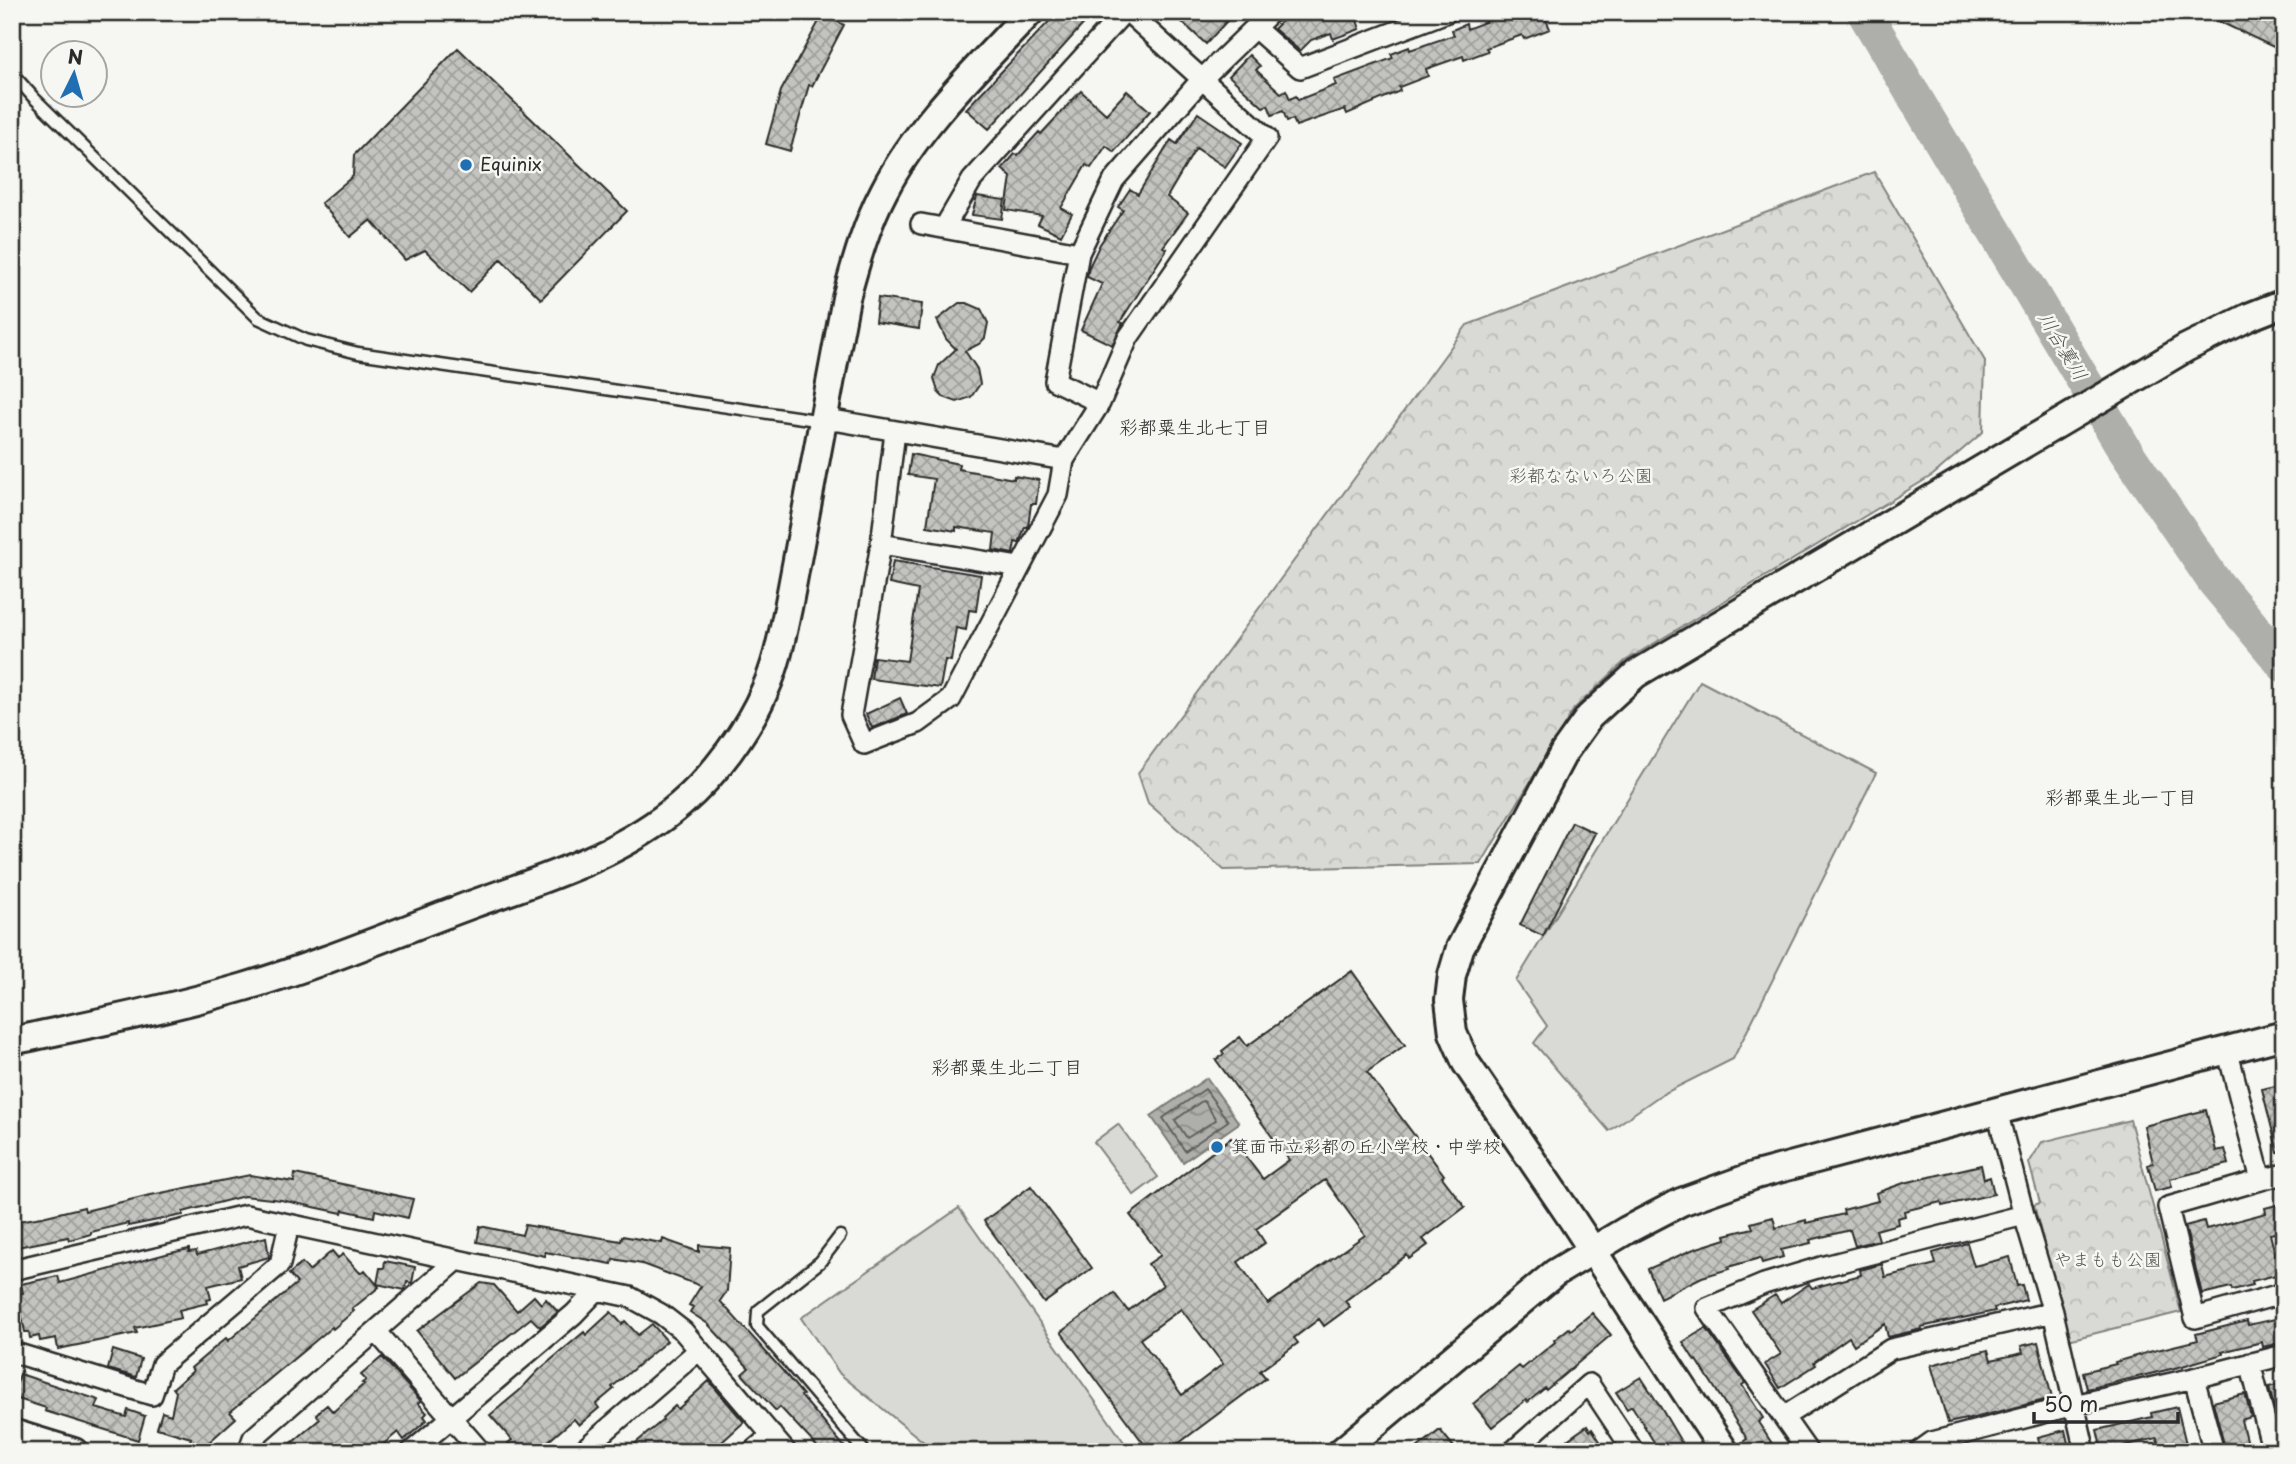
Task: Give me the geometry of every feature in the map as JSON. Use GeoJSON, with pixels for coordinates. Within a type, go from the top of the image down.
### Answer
{"type":"FeatureCollection","features":[{"type":"Feature","properties":{"kind":"street"},"geometry":{"type":"LineString","coordinates":[[12,1041],[185,1003],[246,986],[582,864],[639,835],[681,804],[716,769],[765,691],[778,653],[789,608],[846,298],[860,247],[883,192],[907,153],[937,114],[1030,12]]}},
{"type":"Feature","properties":{"kind":"street"},"geometry":{"type":"LineString","coordinates":[[895,432],[881,544],[851,715],[864,744],[918,723],[951,699],[1058,495],[1064,460],[1100,403],[1128,338],[1268,138],[1126,12],[972,180],[944,228]]}},
{"type":"Feature","properties":{"kind":"street"},"geometry":{"type":"LineString","coordinates":[[1100,403],[1055,381],[1079,253],[1114,180],[1202,79],[1271,12]]}},
{"type":"Feature","properties":{"kind":"street"},"geometry":{"type":"LineString","coordinates":[[1256,29],[1300,68],[1447,12]]}},
{"type":"Feature","properties":{"kind":"street"},"geometry":{"type":"LineString","coordinates":[[921,224],[1079,253]]}},
{"type":"Feature","properties":{"kind":"street"},"geometry":{"type":"LineString","coordinates":[[1725,1452],[1466,1063],[1453,1033],[1449,1000],[1452,975],[1460,947],[1564,752],[1589,717],[1636,674],[2186,348],[2284,303]]}},
{"type":"Feature","properties":{"kind":"street"},"geometry":{"type":"LineString","coordinates":[[824,421],[839,421],[1064,460]]}},
{"type":"Feature","properties":{"kind":"street"},"geometry":{"type":"LineString","coordinates":[[881,544],[1019,568]]}},
{"type":"Feature","properties":{"kind":"street"},"geometry":{"type":"LineString","coordinates":[[1341,1452],[1555,1273],[1627,1230],[1681,1202],[1756,1175],[2284,1035]]}},
{"type":"Feature","properties":{"kind":"street"},"geometry":{"type":"LineString","coordinates":[[2227,1049],[2261,1180]]}},
{"type":"Feature","properties":{"kind":"street"},"geometry":{"type":"LineString","coordinates":[[1997,1111],[2053,1312],[2085,1452]]}},
{"type":"Feature","properties":{"kind":"street"},"geometry":{"type":"LineString","coordinates":[[2284,1174],[2168,1208],[2195,1318],[2284,1293]]}},
{"type":"Feature","properties":{"kind":"street"},"geometry":{"type":"LineString","coordinates":[[12,1269],[246,1215],[630,1297],[661,1314],[683,1331],[786,1452]]}},
{"type":"Feature","properties":{"kind":"street"},"geometry":{"type":"LineString","coordinates":[[1808,1452],[1707,1308],[1764,1284],[2024,1215]]}},
{"type":"Feature","properties":{"kind":"street"},"geometry":{"type":"LineString","coordinates":[[12,1352],[152,1395],[162,1364],[280,1264],[289,1225]]}},
{"type":"Feature","properties":{"kind":"street"},"geometry":{"type":"LineString","coordinates":[[248,1452],[253,1438],[456,1261]]}},
{"type":"Feature","properties":{"kind":"street"},"geometry":{"type":"LineString","coordinates":[[411,1452],[574,1314],[597,1290]]}},
{"type":"Feature","properties":{"kind":"street"},"geometry":{"type":"LineString","coordinates":[[1785,1416],[1891,1349],[2053,1312]]}},
{"type":"Feature","properties":{"kind":"street"},"geometry":{"type":"LineString","coordinates":[[376,1331],[481,1452]]}},
{"type":"Feature","properties":{"kind":"street"},"geometry":{"type":"LineString","coordinates":[[580,1452],[699,1350]]}},
{"type":"Feature","properties":{"kind":"street"},"geometry":{"type":"LineString","coordinates":[[1918,1452],[1933,1442],[2284,1355]]}},
{"type":"Feature","properties":{"kind":"street"},"geometry":{"type":"LineString","coordinates":[[2250,1363],[2273,1452]]}},
{"type":"Feature","properties":{"kind":"street"},"geometry":{"type":"LineString","coordinates":[[2194,1378],[2214,1452]]}},
{"type":"Feature","properties":{"kind":"street"},"geometry":{"type":"LineString","coordinates":[[1512,1452],[1589,1384],[1634,1452]]}},
{"type":"Feature","properties":{"kind":"street"},"geometry":{"type":"LineString","coordinates":[[12,1433],[74,1452]]}},
{"type":"Feature","properties":{"kind":"street"},"geometry":{"type":"LineString","coordinates":[[752,1452],[772,1435]]}},
{"type":"Feature","properties":{"kind":"lane"},"geometry":{"type":"LineString","coordinates":[[12,73],[34,98],[258,318],[306,340],[358,353],[824,421]]}},
{"type":"Feature","properties":{"kind":"lane"},"geometry":{"type":"LineString","coordinates":[[841,1236],[820,1262],[758,1311],[757,1326],[865,1452]]}},
{"type":"Feature","properties":{"kind":"green space","name":"彩都なないろ公園"},"geometry":{"type":"Polygon","coordinates":[[[1874,172],[1985,361],[1983,432],[1933,475],[1625,661],[1574,709],[1481,864],[1224,870],[1148,803],[1138,773],[1467,325],[1874,172]]]}},
{"type":"Feature","properties":{"kind":"green space","name":"箕面市立彩都の丘小学校・中学校"},"geometry":{"type":"Polygon","coordinates":[[[1700,681],[1876,773],[1733,1059],[1659,1096],[1609,1131],[1534,1043],[1547,1026],[1516,981],[1700,681]]]}},
{"type":"Feature","properties":{"kind":"green space","name":"やまもも公園"},"geometry":{"type":"Polygon","coordinates":[[[2130,1120],[2181,1312],[2068,1340],[2034,1205],[2040,1203],[2029,1163],[2042,1142],[2130,1120]]]}},
{"type":"Feature","properties":{"kind":"green space"},"geometry":{"type":"Polygon","coordinates":[[[1118,1124],[1158,1177],[1134,1195],[1094,1142],[1118,1124]]]}},
{"type":"Feature","properties":{"kind":"green space"},"geometry":{"type":"Polygon","coordinates":[[[959,1208],[1131,1452],[936,1452],[840,1374],[801,1318],[959,1208]]]}},
{"type":"Feature","properties":{"kind":"water"},"geometry":{"type":"Polygon","coordinates":[[[1207,1078],[1239,1123],[1183,1162],[1151,1116],[1207,1078]]]}},
{"type":"Feature","properties":{"kind":"building"},"geometry":{"type":"Polygon","coordinates":[[[1058,12],[1080,12],[1088,19],[989,129],[966,109],[1058,12]]]}},
{"type":"Feature","properties":{"kind":"building"},"geometry":{"type":"Polygon","coordinates":[[[1171,12],[1235,12],[1206,44],[1171,12]]]}},
{"type":"Feature","properties":{"kind":"building"},"geometry":{"type":"Polygon","coordinates":[[[1291,12],[1354,12],[1360,29],[1333,39],[1331,33],[1311,40],[1300,51],[1274,29],[1291,12]]]}},
{"type":"Feature","properties":{"kind":"building"},"geometry":{"type":"Polygon","coordinates":[[[1511,12],[1543,12],[1550,29],[1524,39],[1522,35],[1486,48],[1488,51],[1464,60],[1463,56],[1426,69],[1428,76],[1399,87],[1400,91],[1347,114],[1345,109],[1296,126],[1293,119],[1287,121],[1283,111],[1272,115],[1268,105],[1263,107],[1229,76],[1249,55],[1260,66],[1256,70],[1281,93],[1286,90],[1290,99],[1296,96],[1298,100],[1336,85],[1334,80],[1393,58],[1391,54],[1454,35],[1452,30],[1466,24],[1467,29],[1511,12]]]}},
{"type":"Feature","properties":{"kind":"building"},"geometry":{"type":"Polygon","coordinates":[[[2199,12],[2284,12],[2284,52],[2199,12]]]}},
{"type":"Feature","properties":{"kind":"building"},"geometry":{"type":"Polygon","coordinates":[[[823,14],[844,25],[812,86],[809,85],[790,151],[766,144],[781,91],[823,14]]]}},
{"type":"Feature","properties":{"kind":"building","name":"Equinix"},"geometry":{"type":"Polygon","coordinates":[[[458,48],[627,211],[541,299],[501,259],[469,292],[425,250],[405,260],[371,220],[350,237],[321,203],[353,176],[354,155],[458,48]]]}},
{"type":"Feature","properties":{"kind":"building"},"geometry":{"type":"Polygon","coordinates":[[[1081,91],[1106,114],[1127,91],[1150,111],[1114,152],[1106,146],[1091,168],[1086,165],[1061,208],[1072,214],[1061,235],[1038,224],[1042,216],[1006,210],[1011,177],[1002,169],[1039,132],[1041,134],[1081,91]]]}},
{"type":"Feature","properties":{"kind":"building"},"geometry":{"type":"Polygon","coordinates":[[[1198,113],[1242,143],[1225,167],[1196,148],[1167,197],[1188,213],[1163,247],[1167,249],[1120,322],[1123,323],[1112,345],[1081,330],[1102,284],[1087,277],[1089,267],[1100,244],[1123,210],[1118,207],[1130,189],[1138,194],[1171,140],[1177,144],[1198,113]]]}},
{"type":"Feature","properties":{"kind":"building"},"geometry":{"type":"Polygon","coordinates":[[[977,196],[1005,200],[1002,219],[972,215],[977,196]]]}},
{"type":"Feature","properties":{"kind":"building"},"geometry":{"type":"Polygon","coordinates":[[[878,298],[922,304],[919,329],[875,322],[878,298]]]}},
{"type":"Feature","properties":{"kind":"building"},"geometry":{"type":"Polygon","coordinates":[[[959,303],[967,303],[981,309],[988,323],[985,338],[965,351],[977,369],[980,384],[971,397],[957,402],[938,392],[934,378],[939,365],[956,349],[946,339],[937,320],[959,303]]]}},
{"type":"Feature","properties":{"kind":"building"},"geometry":{"type":"Polygon","coordinates":[[[911,454],[959,464],[958,469],[1014,479],[1014,476],[1039,480],[1036,504],[1031,504],[1028,527],[1025,527],[1019,543],[1015,542],[1013,554],[993,550],[995,533],[927,526],[934,479],[908,475],[911,454]]]}},
{"type":"Feature","properties":{"kind":"building"},"geometry":{"type":"Polygon","coordinates":[[[893,561],[981,575],[976,611],[969,610],[966,630],[956,628],[951,661],[945,660],[940,688],[871,679],[874,657],[907,661],[918,590],[889,584],[893,561]]]}},
{"type":"Feature","properties":{"kind":"building"},"geometry":{"type":"Polygon","coordinates":[[[900,698],[907,714],[872,728],[866,714],[900,698]]]}},
{"type":"Feature","properties":{"kind":"building"},"geometry":{"type":"Polygon","coordinates":[[[1572,822],[1595,833],[1543,936],[1520,925],[1572,822]]]}},
{"type":"Feature","properties":{"kind":"building"},"geometry":{"type":"Polygon","coordinates":[[[1352,971],[1405,1045],[1367,1072],[1465,1207],[1423,1239],[1428,1245],[1409,1259],[1407,1255],[1345,1301],[1350,1307],[1324,1326],[1319,1319],[1294,1338],[1298,1343],[1260,1371],[1266,1378],[1167,1452],[1150,1452],[1061,1332],[1114,1293],[1128,1311],[1163,1285],[1148,1264],[1161,1255],[1130,1215],[1231,1138],[1263,1179],[1289,1160],[1216,1060],[1224,1054],[1222,1051],[1240,1037],[1247,1046],[1352,971]],[[1325,1180],[1256,1229],[1265,1243],[1238,1262],[1268,1304],[1365,1235],[1325,1180]],[[1181,1309],[1140,1339],[1182,1395],[1223,1364],[1181,1309]]]}},
{"type":"Feature","properties":{"kind":"building"},"geometry":{"type":"Polygon","coordinates":[[[2284,1084],[2284,1152],[2278,1153],[2262,1089],[2284,1084]]]}},
{"type":"Feature","properties":{"kind":"building"},"geometry":{"type":"Polygon","coordinates":[[[2206,1110],[2216,1151],[2225,1149],[2229,1164],[2170,1179],[2172,1187],[2155,1191],[2148,1165],[2153,1163],[2144,1126],[2206,1110]]]}},
{"type":"Feature","properties":{"kind":"building"},"geometry":{"type":"Polygon","coordinates":[[[1981,1165],[1984,1179],[1990,1177],[1994,1194],[1942,1206],[1941,1202],[1904,1211],[1905,1216],[1897,1218],[1898,1224],[1876,1230],[1879,1240],[1855,1246],[1850,1230],[1810,1240],[1811,1243],[1781,1250],[1783,1257],[1762,1263],[1760,1258],[1728,1267],[1729,1269],[1702,1277],[1660,1298],[1648,1269],[1694,1249],[1726,1239],[1725,1235],[1753,1228],[1751,1223],[1773,1217],[1776,1228],[1844,1214],[1843,1210],[1878,1201],[1876,1193],[1904,1183],[1981,1165]]]}},
{"type":"Feature","properties":{"kind":"building"},"geometry":{"type":"Polygon","coordinates":[[[295,1174],[413,1199],[408,1218],[375,1210],[374,1217],[343,1210],[342,1213],[281,1200],[244,1196],[183,1212],[183,1215],[128,1226],[128,1223],[69,1240],[68,1237],[12,1248],[12,1222],[84,1207],[85,1211],[250,1175],[294,1182],[295,1174]]]}},
{"type":"Feature","properties":{"kind":"building"},"geometry":{"type":"Polygon","coordinates":[[[1031,1186],[1092,1268],[1044,1303],[984,1221],[1031,1186]]]}},
{"type":"Feature","properties":{"kind":"building"},"geometry":{"type":"Polygon","coordinates":[[[2284,1203],[2284,1231],[2270,1234],[2280,1274],[2252,1281],[2253,1285],[2202,1294],[2185,1226],[2204,1221],[2206,1229],[2266,1213],[2265,1208],[2284,1203]]]}},
{"type":"Feature","properties":{"kind":"building"},"geometry":{"type":"Polygon","coordinates":[[[525,1225],[621,1241],[622,1236],[662,1243],[663,1239],[699,1252],[699,1245],[730,1248],[727,1291],[720,1301],[782,1370],[849,1452],[822,1452],[780,1407],[776,1411],[742,1374],[749,1368],[708,1324],[690,1312],[693,1307],[689,1305],[701,1286],[642,1264],[613,1259],[612,1264],[545,1252],[545,1256],[477,1242],[480,1226],[522,1235],[525,1225]]]}},
{"type":"Feature","properties":{"kind":"building"},"geometry":{"type":"Polygon","coordinates":[[[266,1237],[269,1257],[238,1266],[241,1278],[208,1286],[211,1299],[207,1300],[208,1303],[179,1310],[181,1318],[135,1328],[137,1333],[58,1349],[56,1338],[40,1341],[39,1336],[30,1338],[29,1332],[25,1332],[17,1294],[23,1293],[21,1284],[58,1276],[60,1283],[166,1254],[189,1249],[189,1252],[196,1251],[197,1255],[266,1237]]]}},
{"type":"Feature","properties":{"kind":"building"},"geometry":{"type":"Polygon","coordinates":[[[1967,1243],[1974,1266],[2010,1257],[2017,1286],[2022,1285],[2026,1300],[1994,1308],[1995,1311],[1888,1337],[1885,1324],[1854,1345],[1849,1337],[1814,1362],[1816,1365],[1780,1388],[1765,1364],[1781,1354],[1751,1310],[1775,1295],[1781,1303],[1809,1284],[1812,1288],[1861,1275],[1860,1270],[1882,1264],[1885,1277],[1936,1264],[1933,1253],[1967,1243]]]}},
{"type":"Feature","properties":{"kind":"building"},"geometry":{"type":"Polygon","coordinates":[[[332,1251],[338,1258],[343,1254],[360,1273],[365,1270],[379,1287],[333,1329],[332,1327],[230,1412],[236,1418],[198,1452],[186,1452],[191,1438],[157,1428],[162,1412],[171,1415],[176,1392],[173,1388],[193,1371],[191,1368],[297,1283],[289,1274],[302,1263],[309,1271],[332,1251]]]}},
{"type":"Feature","properties":{"kind":"building"},"geometry":{"type":"Polygon","coordinates":[[[385,1261],[415,1267],[412,1283],[407,1282],[405,1290],[377,1284],[380,1268],[384,1268],[385,1261]]]}},
{"type":"Feature","properties":{"kind":"building"},"geometry":{"type":"Polygon","coordinates":[[[481,1283],[494,1285],[517,1311],[534,1296],[541,1304],[546,1299],[558,1312],[540,1327],[531,1318],[455,1378],[417,1331],[481,1283]]]}},
{"type":"Feature","properties":{"kind":"building"},"geometry":{"type":"Polygon","coordinates":[[[611,1312],[622,1324],[625,1321],[638,1335],[652,1324],[667,1341],[612,1387],[614,1389],[596,1404],[599,1408],[579,1425],[574,1419],[536,1452],[515,1452],[508,1443],[512,1440],[490,1415],[539,1370],[584,1332],[586,1335],[611,1312]]]}},
{"type":"Feature","properties":{"kind":"building"},"geometry":{"type":"Polygon","coordinates":[[[1592,1313],[1611,1335],[1546,1390],[1545,1388],[1528,1402],[1526,1400],[1492,1427],[1473,1404],[1519,1366],[1522,1369],[1569,1328],[1571,1330],[1592,1313]]]}},
{"type":"Feature","properties":{"kind":"building"},"geometry":{"type":"Polygon","coordinates":[[[2284,1317],[2284,1342],[2263,1347],[2262,1342],[2179,1367],[2087,1389],[2083,1372],[2198,1340],[2196,1334],[2247,1321],[2248,1325],[2284,1317]]]}},
{"type":"Feature","properties":{"kind":"building"},"geometry":{"type":"Polygon","coordinates":[[[1706,1328],[1745,1383],[1742,1385],[1763,1418],[1758,1422],[1773,1445],[1763,1452],[1748,1452],[1741,1443],[1747,1439],[1683,1342],[1706,1328]]]}},
{"type":"Feature","properties":{"kind":"building"},"geometry":{"type":"Polygon","coordinates":[[[2038,1342],[2052,1398],[1948,1423],[1931,1365],[1988,1350],[1991,1360],[2023,1353],[2021,1346],[2038,1342]]]}},
{"type":"Feature","properties":{"kind":"building"},"geometry":{"type":"Polygon","coordinates":[[[113,1350],[141,1359],[136,1377],[108,1369],[113,1350]]]}},
{"type":"Feature","properties":{"kind":"building"},"geometry":{"type":"Polygon","coordinates":[[[382,1357],[421,1401],[418,1403],[427,1413],[424,1416],[427,1420],[404,1440],[398,1432],[374,1452],[281,1452],[320,1419],[316,1414],[327,1405],[333,1412],[364,1384],[362,1383],[366,1380],[361,1375],[382,1357]]]}},
{"type":"Feature","properties":{"kind":"building"},"geometry":{"type":"Polygon","coordinates":[[[20,1374],[99,1400],[96,1408],[126,1417],[128,1410],[145,1416],[138,1440],[45,1411],[46,1408],[12,1397],[20,1374]]]}},
{"type":"Feature","properties":{"kind":"building"},"geometry":{"type":"Polygon","coordinates":[[[1641,1377],[1687,1452],[1660,1452],[1632,1406],[1627,1409],[1616,1392],[1641,1377]]]}},
{"type":"Feature","properties":{"kind":"building"},"geometry":{"type":"Polygon","coordinates":[[[709,1381],[744,1422],[711,1452],[625,1452],[663,1420],[675,1406],[678,1409],[709,1381]]]}},
{"type":"Feature","properties":{"kind":"building"},"geometry":{"type":"Polygon","coordinates":[[[2284,1383],[2284,1408],[2275,1411],[2269,1387],[2284,1383]]]}},
{"type":"Feature","properties":{"kind":"building"},"geometry":{"type":"Polygon","coordinates":[[[2245,1394],[2251,1417],[2241,1420],[2249,1452],[2226,1452],[2213,1402],[2245,1394]]]}},
{"type":"Feature","properties":{"kind":"building"},"geometry":{"type":"Polygon","coordinates":[[[2177,1407],[2188,1452],[2160,1452],[2157,1438],[2102,1451],[2097,1430],[2152,1417],[2151,1413],[2177,1407]]]}},
{"type":"Feature","properties":{"kind":"building"},"geometry":{"type":"Polygon","coordinates":[[[1587,1426],[1590,1431],[1592,1429],[1607,1452],[1550,1452],[1587,1426]]]}},
{"type":"Feature","properties":{"kind":"building"},"geometry":{"type":"Polygon","coordinates":[[[1440,1430],[1458,1452],[1412,1452],[1440,1430]]]}},
{"type":"Feature","properties":{"kind":"building"},"geometry":{"type":"Polygon","coordinates":[[[2065,1430],[2070,1452],[2041,1452],[2038,1437],[2065,1430]]]}},
{"type":"Feature","properties":{"kind":"waterway","name":"川合裏川"},"geometry":{"type":"LineString","coordinates":[[1864,12],[2125,450],[2214,581],[2284,665]]}},
{"type":"Feature","properties":{"kind":"place","name":"Equinix"},"geometry":{"type":"Point","coordinates":[466,165]}},
{"type":"Feature","properties":{"kind":"place","name":"箕面市立彩都の丘小学校・中学校"},"geometry":{"type":"Point","coordinates":[1217,1147]}},
{"type":"Feature","properties":{"kind":"district","name":"彩都粟生北七丁目"},"geometry":{"type":"Point","coordinates":[1195,427]}},
{"type":"Feature","properties":{"kind":"district","name":"彩都粟生北一丁目"},"geometry":{"type":"Point","coordinates":[2121,797]}},
{"type":"Feature","properties":{"kind":"district","name":"彩都粟生北二丁目"},"geometry":{"type":"Point","coordinates":[1007,1067]}}]}
